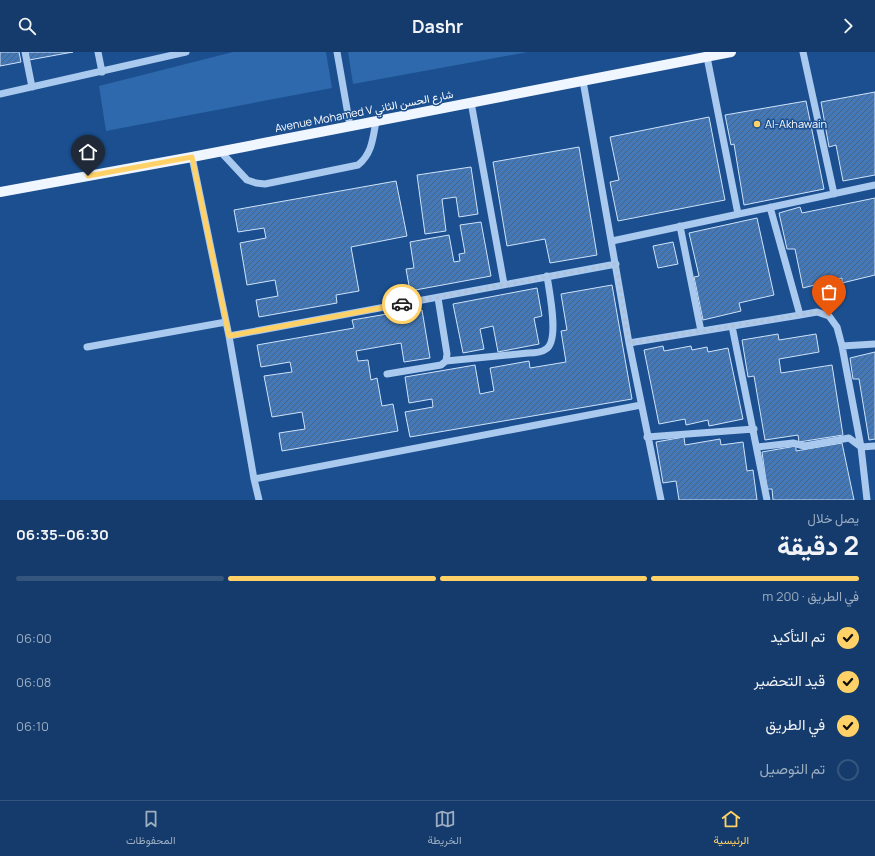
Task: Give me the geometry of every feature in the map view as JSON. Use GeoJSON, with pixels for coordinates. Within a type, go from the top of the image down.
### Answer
{"type":"FeatureCollection","features":[{"type":"Feature","properties":{"kind":"main road","name":"Avenue Mohamed V شارع الحسن الثاني"},"geometry":{"type":"LineString","coordinates":[[0,192],[192,157],[731,52]]}},
{"type":"Feature","properties":{"kind":"street"},"geometry":{"type":"LineString","coordinates":[[25,52],[32,88]]}},
{"type":"Feature","properties":{"kind":"street"},"geometry":{"type":"LineString","coordinates":[[98,52],[102,72]]}},
{"type":"Feature","properties":{"kind":"street"},"geometry":{"type":"LineString","coordinates":[[0,94],[186,52]]}},
{"type":"Feature","properties":{"kind":"street"},"geometry":{"type":"LineString","coordinates":[[337,52],[350,126]]}},
{"type":"Feature","properties":{"kind":"street"},"geometry":{"type":"LineString","coordinates":[[803,52],[834,194]]}},
{"type":"Feature","properties":{"kind":"street"},"geometry":{"type":"LineString","coordinates":[[707,57],[738,214]]}},
{"type":"Feature","properties":{"kind":"street"},"geometry":{"type":"LineString","coordinates":[[583,81],[629,343],[661,500]]}},
{"type":"Feature","properties":{"kind":"street"},"geometry":{"type":"LineString","coordinates":[[471,102],[504,284]]}},
{"type":"Feature","properties":{"kind":"street"},"geometry":{"type":"LineString","coordinates":[[220,151],[247,180],[265,184],[281,181],[358,165],[367,156],[372,142],[376,121]]}},
{"type":"Feature","properties":{"kind":"street"},"geometry":{"type":"LineString","coordinates":[[192,157],[229,336],[259,500]]}},
{"type":"Feature","properties":{"kind":"street"},"geometry":{"type":"LineString","coordinates":[[612,241],[875,185]]}},
{"type":"Feature","properties":{"kind":"street"},"geometry":{"type":"LineString","coordinates":[[770,207],[800,315]]}},
{"type":"Feature","properties":{"kind":"street"},"geometry":{"type":"LineString","coordinates":[[680,226],[701,331]]}},
{"type":"Feature","properties":{"kind":"street"},"geometry":{"type":"LineString","coordinates":[[229,336],[616,264]]}},
{"type":"Feature","properties":{"kind":"street"},"geometry":{"type":"LineString","coordinates":[[387,374],[441,365],[446,361],[540,352],[547,349],[551,344],[553,325],[547,276]]}},
{"type":"Feature","properties":{"kind":"street"},"geometry":{"type":"LineString","coordinates":[[438,298],[447,354],[446,361]]}},
{"type":"Feature","properties":{"kind":"street"},"geometry":{"type":"LineString","coordinates":[[629,343],[817,312],[829,316],[837,327],[842,346],[862,447],[867,500]]}},
{"type":"Feature","properties":{"kind":"street"},"geometry":{"type":"LineString","coordinates":[[87,347],[226,322]]}},
{"type":"Feature","properties":{"kind":"street"},"geometry":{"type":"LineString","coordinates":[[732,326],[754,429],[767,500]]}},
{"type":"Feature","properties":{"kind":"street"},"geometry":{"type":"LineString","coordinates":[[842,346],[875,344]]}},
{"type":"Feature","properties":{"kind":"street"},"geometry":{"type":"LineString","coordinates":[[254,479],[641,405]]}},
{"type":"Feature","properties":{"kind":"street"},"geometry":{"type":"LineString","coordinates":[[647,437],[754,429]]}},
{"type":"Feature","properties":{"kind":"street"},"geometry":{"type":"LineString","coordinates":[[757,447],[793,443],[804,446],[849,438],[862,447],[875,446]]}},
{"type":"Feature","properties":{"kind":"shaded area"},"geometry":{"type":"Polygon","coordinates":[[[233,52],[326,52],[332,88],[106,131],[99,86],[233,52]]]}},
{"type":"Feature","properties":{"kind":"shaded area"},"geometry":{"type":"Polygon","coordinates":[[[348,52],[528,52],[353,84],[348,52]]]}},
{"type":"Feature","properties":{"kind":"building"},"geometry":{"type":"Polygon","coordinates":[[[0,52],[19,52],[21,62],[0,66],[0,52]]]}},
{"type":"Feature","properties":{"kind":"building"},"geometry":{"type":"Polygon","coordinates":[[[28,52],[73,52],[29,60],[28,52]]]}},
{"type":"Feature","properties":{"kind":"building"},"geometry":{"type":"Polygon","coordinates":[[[875,92],[875,175],[843,181],[836,145],[829,147],[821,102],[875,92]]]}},
{"type":"Feature","properties":{"kind":"building"},"geometry":{"type":"Polygon","coordinates":[[[806,101],[824,189],[744,205],[734,144],[731,145],[725,115],[806,101]]]}},
{"type":"Feature","properties":{"kind":"building"},"geometry":{"type":"Polygon","coordinates":[[[709,117],[725,200],[618,221],[610,182],[619,180],[610,137],[709,117]]]}},
{"type":"Feature","properties":{"kind":"building"},"geometry":{"type":"Polygon","coordinates":[[[579,147],[597,255],[550,263],[545,239],[507,246],[493,162],[579,147]]]}},
{"type":"Feature","properties":{"kind":"building"},"geometry":{"type":"Polygon","coordinates":[[[471,167],[478,214],[459,217],[456,197],[442,199],[446,231],[425,234],[417,175],[471,167]]]}},
{"type":"Feature","properties":{"kind":"building"},"geometry":{"type":"Polygon","coordinates":[[[396,181],[407,236],[351,247],[359,291],[336,295],[337,303],[259,317],[256,300],[278,296],[275,280],[247,285],[240,243],[266,238],[264,228],[238,232],[234,210],[396,181]]]}},
{"type":"Feature","properties":{"kind":"building"},"geometry":{"type":"Polygon","coordinates":[[[875,198],[875,275],[842,283],[842,278],[803,288],[795,249],[787,249],[779,213],[800,207],[802,213],[875,198]]]}},
{"type":"Feature","properties":{"kind":"building"},"geometry":{"type":"Polygon","coordinates":[[[757,218],[774,295],[739,303],[741,311],[703,320],[694,277],[699,276],[689,233],[757,218]]]}},
{"type":"Feature","properties":{"kind":"building"},"geometry":{"type":"Polygon","coordinates":[[[481,222],[491,276],[410,291],[406,269],[414,268],[410,242],[449,235],[454,262],[460,261],[459,254],[465,253],[460,225],[481,222]]]}},
{"type":"Feature","properties":{"kind":"building"},"geometry":{"type":"Polygon","coordinates":[[[673,242],[678,264],[658,268],[653,246],[673,242]]]}},
{"type":"Feature","properties":{"kind":"building"},"geometry":{"type":"Polygon","coordinates":[[[612,285],[632,399],[410,437],[405,412],[433,407],[432,399],[409,403],[405,377],[475,365],[480,394],[494,391],[490,368],[529,361],[530,368],[566,362],[561,331],[567,330],[561,294],[612,285]]]}},
{"type":"Feature","properties":{"kind":"building"},"geometry":{"type":"Polygon","coordinates":[[[537,288],[542,316],[534,318],[539,344],[498,352],[493,326],[480,329],[484,349],[463,353],[453,304],[537,288]]]}},
{"type":"Feature","properties":{"kind":"building"},"geometry":{"type":"Polygon","coordinates":[[[422,310],[430,358],[404,362],[401,343],[356,351],[358,361],[368,360],[371,380],[377,378],[382,406],[393,404],[398,431],[282,451],[279,433],[305,429],[302,412],[272,417],[264,376],[292,372],[290,362],[261,367],[257,345],[354,328],[352,320],[393,313],[395,321],[407,319],[406,313],[422,310]]]}},
{"type":"Feature","properties":{"kind":"building"},"geometry":{"type":"Polygon","coordinates":[[[778,334],[779,340],[816,334],[819,352],[779,359],[781,373],[832,365],[843,435],[799,442],[798,435],[765,440],[754,376],[748,377],[742,340],[778,334]]]}},
{"type":"Feature","properties":{"kind":"building"},"geometry":{"type":"Polygon","coordinates":[[[663,346],[664,351],[691,346],[692,350],[707,347],[708,352],[728,348],[743,419],[709,426],[708,420],[686,425],[685,419],[659,424],[644,350],[663,346]]]}},
{"type":"Feature","properties":{"kind":"building"},"geometry":{"type":"Polygon","coordinates":[[[875,352],[875,439],[869,440],[859,379],[853,379],[850,358],[875,352]]]}},
{"type":"Feature","properties":{"kind":"building"},"geometry":{"type":"Polygon","coordinates":[[[684,437],[685,445],[720,439],[721,445],[743,442],[747,471],[753,470],[757,500],[679,500],[676,481],[663,483],[656,442],[684,437]]]}},
{"type":"Feature","properties":{"kind":"building"},"geometry":{"type":"Polygon","coordinates":[[[842,443],[854,500],[773,500],[772,489],[767,489],[762,452],[796,446],[796,451],[842,443]]]}},
{"type":"Feature","properties":{"kind":"way so far"},"geometry":{"type":"LineString","coordinates":[[402,304],[616,264],[629,343],[817,312],[829,316]]}},
{"type":"Feature","properties":{"kind":"place","name":"Al-Akhawain"},"geometry":{"type":"Point","coordinates":[757,124]}},
{"type":"Feature","properties":{"kind":"route"},"geometry":{"type":"LineString","coordinates":[[88,176],[192,157],[229,336],[402,304]]}}]}
